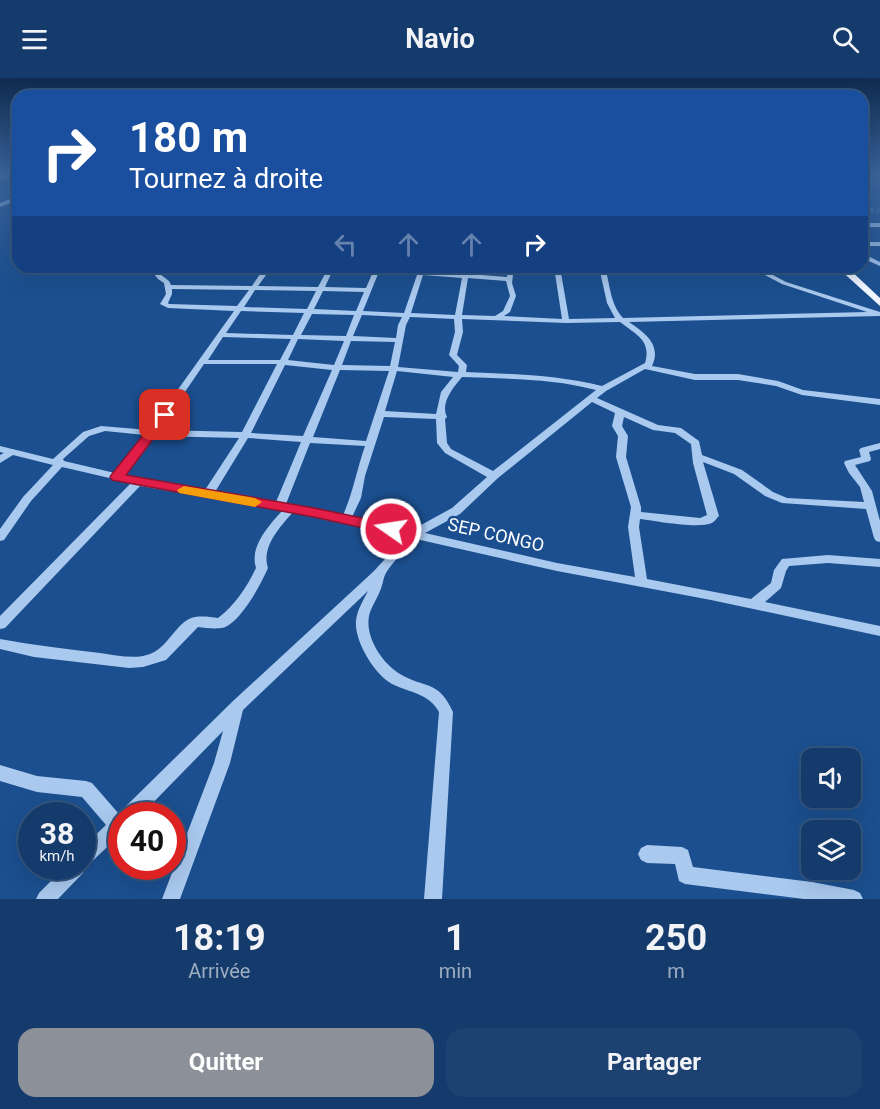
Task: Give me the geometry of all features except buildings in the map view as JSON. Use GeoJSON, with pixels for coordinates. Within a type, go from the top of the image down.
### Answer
{"type":"FeatureCollection","features":[{"type":"Feature","properties":{"kind":"main road"},"geometry":{"type":"LineString","coordinates":[[848,273],[880,303]]}},
{"type":"Feature","properties":{"kind":"street"},"geometry":{"type":"LineString","coordinates":[[159,273],[158,276],[167,282],[168,287],[169,294],[164,305],[566,321],[880,314]]}},
{"type":"Feature","properties":{"kind":"street"},"geometry":{"type":"LineString","coordinates":[[117,477],[204,362],[264,273]]}},
{"type":"Feature","properties":{"kind":"street"},"geometry":{"type":"LineString","coordinates":[[208,494],[245,435],[329,273]]}},
{"type":"Feature","properties":{"kind":"street"},"geometry":{"type":"LineString","coordinates":[[0,644],[34,651],[143,663],[157,659],[195,622],[221,623],[238,608],[260,575],[261,556],[270,532],[285,508],[307,438],[339,368],[376,273]]}},
{"type":"Feature","properties":{"kind":"street"},"geometry":{"type":"LineString","coordinates":[[346,519],[356,498],[394,369],[402,325],[421,273]]}},
{"type":"Feature","properties":{"kind":"street"},"geometry":{"type":"LineString","coordinates":[[444,273],[510,279]]}},
{"type":"Feature","properties":{"kind":"street"},"geometry":{"type":"LineString","coordinates":[[466,273],[460,323],[453,355],[463,365],[462,374],[445,392],[440,412],[442,442],[448,451],[494,476]]}},
{"type":"Feature","properties":{"kind":"street"},"geometry":{"type":"LineString","coordinates":[[495,319],[506,312],[513,296],[509,283],[510,273]]}},
{"type":"Feature","properties":{"kind":"street"},"geometry":{"type":"LineString","coordinates":[[558,273],[566,321]]}},
{"type":"Feature","properties":{"kind":"street"},"geometry":{"type":"LineString","coordinates":[[141,802],[237,706],[378,574],[414,534],[456,511],[494,476],[603,389],[645,367],[652,358],[645,338],[614,312],[604,273]]}},
{"type":"Feature","properties":{"kind":"street"},"geometry":{"type":"LineString","coordinates":[[762,273],[772,279],[880,314]]}},
{"type":"Feature","properties":{"kind":"street"},"geometry":{"type":"LineString","coordinates":[[168,287],[369,290]]}},
{"type":"Feature","properties":{"kind":"street"},"geometry":{"type":"LineString","coordinates":[[223,335],[399,340]]}},
{"type":"Feature","properties":{"kind":"street"},"geometry":{"type":"LineString","coordinates":[[204,362],[282,362],[339,368],[394,369],[428,374],[561,379],[603,389]]}},
{"type":"Feature","properties":{"kind":"street"},"geometry":{"type":"LineString","coordinates":[[645,367],[695,377],[738,377],[778,384],[802,392],[880,402]]}},
{"type":"Feature","properties":{"kind":"street"},"geometry":{"type":"LineString","coordinates":[[592,399],[656,428],[678,430],[696,443],[696,455],[713,516],[708,520],[692,521],[637,515]]}},
{"type":"Feature","properties":{"kind":"street"},"geometry":{"type":"LineString","coordinates":[[620,412],[617,426],[623,436],[620,446],[621,457],[637,515],[633,527],[639,555],[641,582]]}},
{"type":"Feature","properties":{"kind":"street"},"geometry":{"type":"LineString","coordinates":[[381,414],[442,417]]}},
{"type":"Feature","properties":{"kind":"street"},"geometry":{"type":"LineString","coordinates":[[0,537],[27,499],[59,464],[58,458],[62,453],[95,429],[114,428],[152,433],[307,438],[371,444]]}},
{"type":"Feature","properties":{"kind":"street"},"geometry":{"type":"LineString","coordinates":[[880,446],[864,450],[866,459],[849,463],[853,473],[867,490],[869,506],[880,538]]}},
{"type":"Feature","properties":{"kind":"street"},"geometry":{"type":"LineString","coordinates":[[0,460],[5,451]]}},
{"type":"Feature","properties":{"kind":"street","name":"SEP CONGO"},"geometry":{"type":"LineString","coordinates":[[5,451],[138,482],[346,519],[557,567],[753,604],[880,631]]}},
{"type":"Feature","properties":{"kind":"street"},"geometry":{"type":"LineString","coordinates":[[698,457],[738,472],[770,494],[786,501],[869,506]]}},
{"type":"Feature","properties":{"kind":"street"},"geometry":{"type":"LineString","coordinates":[[0,624],[138,482]]}},
{"type":"Feature","properties":{"kind":"street"},"geometry":{"type":"LineString","coordinates":[[753,604],[777,585],[780,570],[786,562],[828,559],[880,563]]}},
{"type":"Feature","properties":{"kind":"street"},"geometry":{"type":"LineString","coordinates":[[378,574],[379,583],[364,609],[362,618],[362,628],[368,645],[389,675],[434,693],[441,700],[446,712],[433,899]]}},
{"type":"Feature","properties":{"kind":"street"},"geometry":{"type":"LineString","coordinates":[[171,899],[222,763],[237,706]]}},
{"type":"Feature","properties":{"kind":"street"},"geometry":{"type":"LineString","coordinates":[[0,773],[37,784],[86,789],[108,809]]}},
{"type":"Feature","properties":{"kind":"street"},"geometry":{"type":"LineString","coordinates":[[96,847],[108,835]]}},
{"type":"Feature","properties":{"kind":"street"},"geometry":{"type":"LineString","coordinates":[[648,854],[682,856],[685,875],[812,891],[854,899]]}},
{"type":"Feature","properties":{"kind":"street"},"geometry":{"type":"LineString","coordinates":[[45,899],[64,880]]}},
{"type":"Feature","properties":{"kind":"slow traffic"},"geometry":{"type":"LineString","coordinates":[[184,490],[255,502]]}},
{"type":"Feature","properties":{"kind":"route"},"geometry":{"type":"LineString","coordinates":[[165,415],[117,477],[314,512],[391,529]]}}]}
